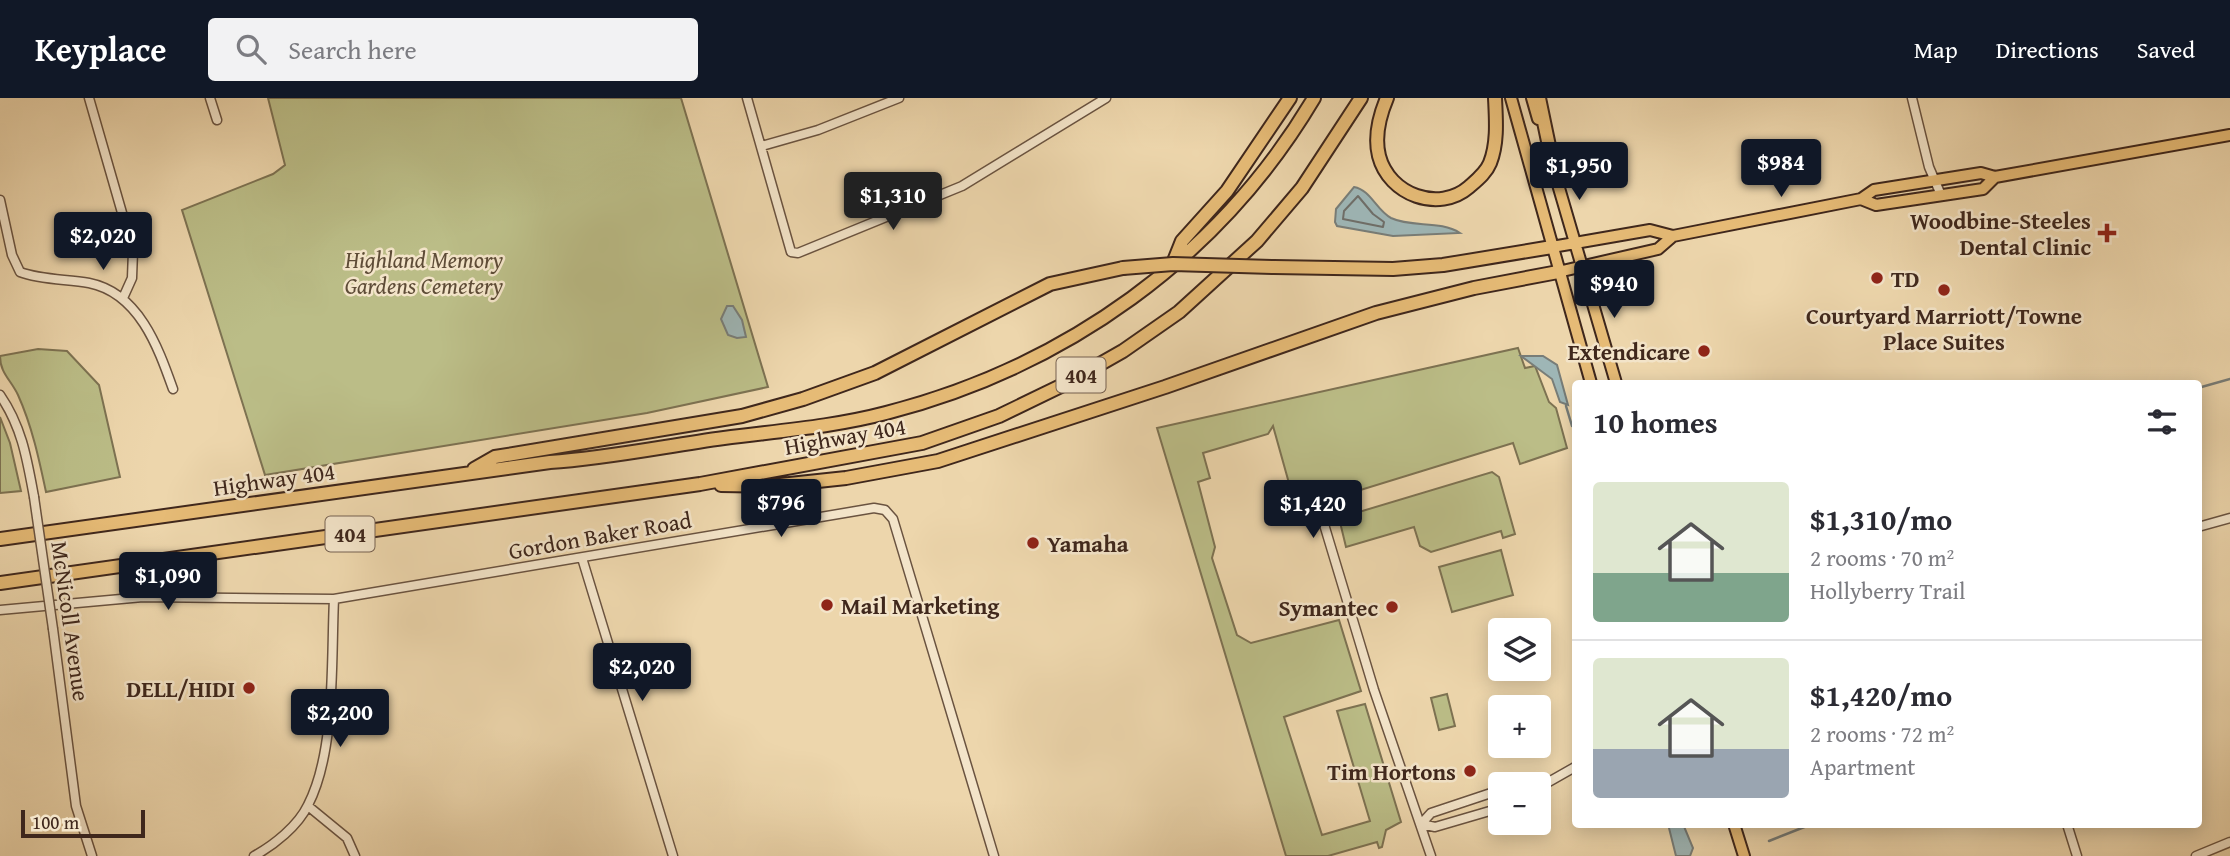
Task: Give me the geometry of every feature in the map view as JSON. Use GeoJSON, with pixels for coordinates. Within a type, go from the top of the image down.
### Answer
{"type":"FeatureCollection","features":[{"type":"Feature","properties":{"kind":"highway"},"geometry":{"type":"LineString","coordinates":[[1171,267],[1182,240],[1227,191],[1290,98]]}},
{"type":"Feature","properties":{"kind":"highway","name":"Highway 404"},"geometry":{"type":"LineString","coordinates":[[0,539],[464,474],[597,459],[886,413],[966,387],[1046,352],[1143,290],[1171,267],[1217,228],[1259,179],[1314,98]]}},
{"type":"Feature","properties":{"kind":"highway","name":"Highway 404"},"geometry":{"type":"LineString","coordinates":[[0,583],[700,484],[922,443],[999,416],[1065,384],[1123,351],[1187,305],[1258,241],[1302,188],[1361,98]]}},
{"type":"Feature","properties":{"kind":"highway"},"geometry":{"type":"LineString","coordinates":[[1387,98],[1380,115],[1376,141],[1380,159],[1391,179],[1413,196],[1435,201],[1459,196],[1489,166],[1495,148],[1495,98]]}},
{"type":"Feature","properties":{"kind":"highway"},"geometry":{"type":"LineString","coordinates":[[1539,98],[1554,170]]}},
{"type":"Feature","properties":{"kind":"highway"},"geometry":{"type":"LineString","coordinates":[[464,474],[495,457],[742,416],[803,399],[876,373],[1050,284],[1123,268],[1173,264],[1393,269],[1443,265],[1552,247]]}},
{"type":"Feature","properties":{"kind":"highway"},"geometry":{"type":"LineString","coordinates":[[700,484],[771,486],[846,478],[937,461],[1165,387],[1390,309],[1474,288],[1558,272]]}},
{"type":"Feature","properties":{"kind":"main road"},"geometry":{"type":"LineString","coordinates":[[1511,98],[1590,380]]}},
{"type":"Feature","properties":{"kind":"main road"},"geometry":{"type":"LineString","coordinates":[[1532,98],[1615,380]]}},
{"type":"Feature","properties":{"kind":"main road"},"geometry":{"type":"LineString","coordinates":[[1552,247],[1650,230],[1673,236],[1861,199],[1874,190],[1981,173],[1995,177],[2230,135]]}},
{"type":"Feature","properties":{"kind":"main road"},"geometry":{"type":"LineString","coordinates":[[1861,199],[1876,205],[1983,189],[1995,177]]}},
{"type":"Feature","properties":{"kind":"main road"},"geometry":{"type":"LineString","coordinates":[[1558,272],[1658,249],[1673,236]]}},
{"type":"Feature","properties":{"kind":"main road"},"geometry":{"type":"LineString","coordinates":[[1735,828],[1744,856]]}},
{"type":"Feature","properties":{"kind":"street"},"geometry":{"type":"LineString","coordinates":[[89,98],[133,251],[132,278],[123,298]]}},
{"type":"Feature","properties":{"kind":"street"},"geometry":{"type":"LineString","coordinates":[[210,98],[217,120]]}},
{"type":"Feature","properties":{"kind":"street"},"geometry":{"type":"LineString","coordinates":[[747,98],[789,245],[792,252],[798,253],[962,186],[1090,102],[1106,98]]}},
{"type":"Feature","properties":{"kind":"street"},"geometry":{"type":"LineString","coordinates":[[762,146],[818,130],[899,98]]}},
{"type":"Feature","properties":{"kind":"street"},"geometry":{"type":"LineString","coordinates":[[1912,98],[1941,195]]}},
{"type":"Feature","properties":{"kind":"street"},"geometry":{"type":"LineString","coordinates":[[0,200],[12,255],[20,272],[31,276],[94,284],[123,298],[143,322],[157,346],[173,389]]}},
{"type":"Feature","properties":{"kind":"street","name":"McNicoll Avenue"},"geometry":{"type":"LineString","coordinates":[[0,395],[13,414],[25,445],[76,806],[92,856]]}},
{"type":"Feature","properties":{"kind":"street","name":"Gordon Baker Road"},"geometry":{"type":"LineString","coordinates":[[0,610],[144,597],[334,599],[874,508],[885,510],[893,519],[994,856]]}},
{"type":"Feature","properties":{"kind":"street"},"geometry":{"type":"LineString","coordinates":[[1320,511],[1374,690],[1431,856]]}},
{"type":"Feature","properties":{"kind":"street"},"geometry":{"type":"LineString","coordinates":[[2202,526],[2230,518]]}},
{"type":"Feature","properties":{"kind":"street"},"geometry":{"type":"LineString","coordinates":[[582,558],[673,856]]}},
{"type":"Feature","properties":{"kind":"street"},"geometry":{"type":"LineString","coordinates":[[254,856],[282,837],[308,806],[326,752],[334,599]]}},
{"type":"Feature","properties":{"kind":"street"},"geometry":{"type":"LineString","coordinates":[[1551,780],[1572,769]]}},
{"type":"Feature","properties":{"kind":"street"},"geometry":{"type":"LineString","coordinates":[[1421,824],[1431,813],[1488,794]]}},
{"type":"Feature","properties":{"kind":"street"},"geometry":{"type":"LineString","coordinates":[[308,806],[347,838],[355,856]]}},
{"type":"Feature","properties":{"kind":"street"},"geometry":{"type":"LineString","coordinates":[[1421,824],[1435,827],[1488,812]]}},
{"type":"Feature","properties":{"kind":"street"},"geometry":{"type":"LineString","coordinates":[[2068,828],[2077,856]]}},
{"type":"Feature","properties":{"kind":"street"},"geometry":{"type":"LineString","coordinates":[[2196,856],[2230,842]]}},
{"type":"Feature","properties":{"kind":"green space","name":"Highland Memory Gardens Cemetery"},"geometry":{"type":"Polygon","coordinates":[[[268,98],[681,98],[768,387],[647,413],[265,475],[182,210],[273,174],[285,165],[268,98]]]}},
{"type":"Feature","properties":{"kind":"green space"},"geometry":{"type":"Polygon","coordinates":[[[1518,348],[1525,368],[1535,366],[1549,402],[1556,408],[1567,448],[1520,464],[1513,443],[1328,500],[1326,493],[1294,501],[1273,426],[1268,434],[1203,453],[1210,478],[1198,482],[1215,547],[1212,558],[1237,635],[1251,643],[1339,620],[1361,691],[1284,717],[1322,835],[1370,821],[1337,711],[1365,704],[1401,822],[1386,830],[1382,847],[1379,848],[1377,842],[1328,856],[1286,856],[1157,428],[1518,348]]]}},
{"type":"Feature","properties":{"kind":"green space"},"geometry":{"type":"Polygon","coordinates":[[[38,349],[67,351],[99,385],[120,477],[46,492],[27,419],[18,395],[0,362],[0,356],[38,349]]]}},
{"type":"Feature","properties":{"kind":"green space"},"geometry":{"type":"Polygon","coordinates":[[[0,417],[10,443],[21,491],[0,493],[0,417]]]}},
{"type":"Feature","properties":{"kind":"green space"},"geometry":{"type":"Polygon","coordinates":[[[1492,472],[1499,477],[1515,534],[1503,538],[1501,531],[1431,552],[1420,546],[1414,527],[1346,547],[1339,518],[1492,472]]]}},
{"type":"Feature","properties":{"kind":"green space"},"geometry":{"type":"Polygon","coordinates":[[[1501,550],[1513,595],[1452,612],[1439,567],[1501,550]]]}},
{"type":"Feature","properties":{"kind":"green space"},"geometry":{"type":"Polygon","coordinates":[[[1447,694],[1455,726],[1439,730],[1431,698],[1447,694]]]}},
{"type":"Feature","properties":{"kind":"water"},"geometry":{"type":"Polygon","coordinates":[[[1354,187],[1365,192],[1391,218],[1444,227],[1460,233],[1393,236],[1337,226],[1336,209],[1354,187]]]}},
{"type":"Feature","properties":{"kind":"water"},"geometry":{"type":"Polygon","coordinates":[[[727,306],[733,306],[742,320],[746,337],[728,335],[721,319],[727,306]]]}},
{"type":"Feature","properties":{"kind":"water"},"geometry":{"type":"Polygon","coordinates":[[[1521,356],[1543,356],[1557,365],[1568,405],[1560,402],[1552,379],[1521,356]]]}},
{"type":"Feature","properties":{"kind":"water"},"geometry":{"type":"Polygon","coordinates":[[[1669,828],[1685,828],[1693,848],[1690,856],[1676,856],[1669,828]]]}},
{"type":"Feature","properties":{"kind":"waterway"},"geometry":{"type":"LineString","coordinates":[[2202,387],[2230,379]]}},
{"type":"Feature","properties":{"kind":"waterway"},"geometry":{"type":"LineString","coordinates":[[1566,406],[1572,426]]}},
{"type":"Feature","properties":{"kind":"waterway"},"geometry":{"type":"LineString","coordinates":[[1769,841],[1802,828]]}},
{"type":"Feature","properties":{"kind":"place","name":"Woodbine-Steeles Dental Clinic"},"geometry":{"type":"Point","coordinates":[2107,233]}},
{"type":"Feature","properties":{"kind":"place","name":"TD"},"geometry":{"type":"Point","coordinates":[1877,278]}},
{"type":"Feature","properties":{"kind":"place","name":"Courtyard Marriott/Towne Place Suites"},"geometry":{"type":"Point","coordinates":[1944,290]}},
{"type":"Feature","properties":{"kind":"place","name":"Extendicare"},"geometry":{"type":"Point","coordinates":[1704,351]}},
{"type":"Feature","properties":{"kind":"place","name":"Yamaha"},"geometry":{"type":"Point","coordinates":[1033,543]}},
{"type":"Feature","properties":{"kind":"place","name":"Mail Marketing"},"geometry":{"type":"Point","coordinates":[827,605]}},
{"type":"Feature","properties":{"kind":"place","name":"Symantec"},"geometry":{"type":"Point","coordinates":[1392,607]}},
{"type":"Feature","properties":{"kind":"place","name":"DELL/HIDI"},"geometry":{"type":"Point","coordinates":[249,688]}},
{"type":"Feature","properties":{"kind":"place","name":"Tim Hortons"},"geometry":{"type":"Point","coordinates":[1470,771]}}]}
